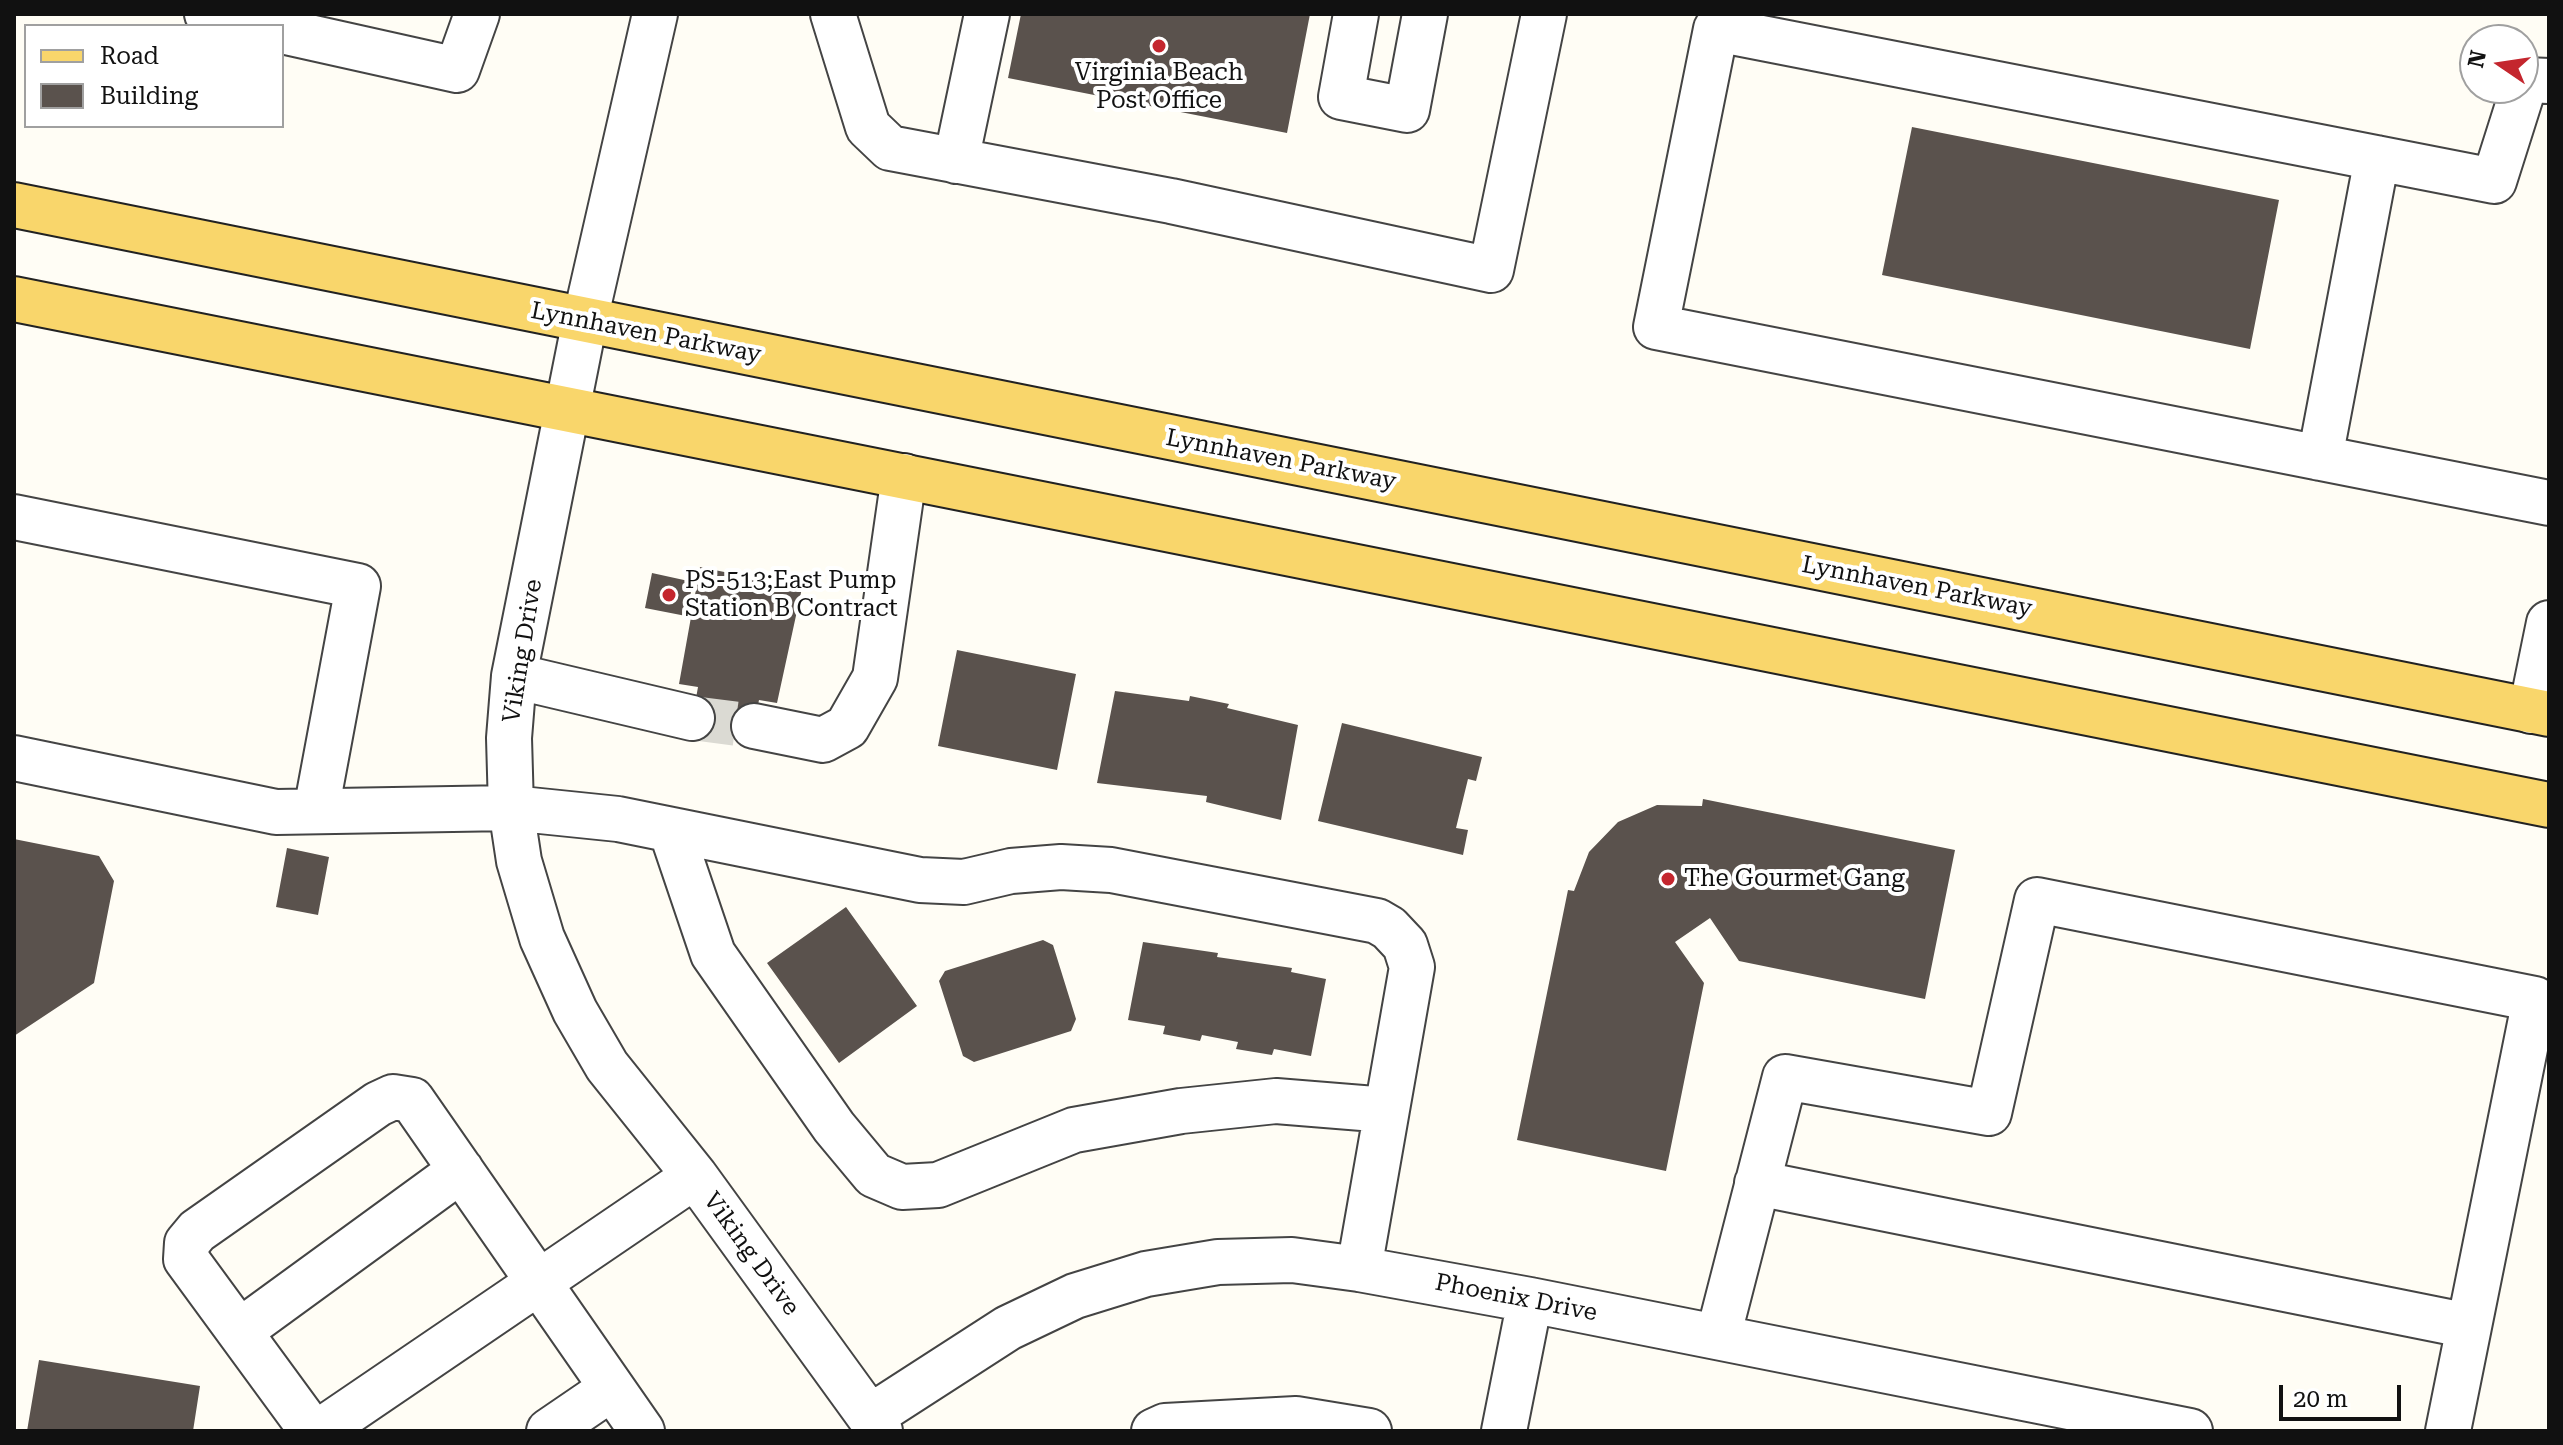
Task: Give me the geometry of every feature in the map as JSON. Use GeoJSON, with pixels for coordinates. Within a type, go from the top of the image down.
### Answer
{"type":"FeatureCollection","features":[{"type":"Feature","properties":{"kind":"main road","name":"Lynnhaven Parkway"},"geometry":{"type":"LineString","coordinates":[[14,205],[2540,712]]}},
{"type":"Feature","properties":{"kind":"main road"},"geometry":{"type":"LineString","coordinates":[[14,299],[2549,805]]}},
{"type":"Feature","properties":{"kind":"street"},"geometry":{"type":"LineString","coordinates":[[207,14],[252,24]]}},
{"type":"Feature","properties":{"kind":"street"},"geometry":{"type":"LineString","coordinates":[[284,31],[457,70],[477,14]]}},
{"type":"Feature","properties":{"kind":"street","name":"Viking Drive"},"geometry":{"type":"LineString","coordinates":[[655,14],[585,320],[514,676],[509,738],[511,808],[519,861],[542,938],[575,1011],[607,1066],[695,1176],[875,1424]]}},
{"type":"Feature","properties":{"kind":"street"},"geometry":{"type":"LineString","coordinates":[[833,14],[868,127],[890,148],[1171,201],[1491,270],[1544,14]]}},
{"type":"Feature","properties":{"kind":"street"},"geometry":{"type":"LineString","coordinates":[[956,161],[987,14]]}},
{"type":"Feature","properties":{"kind":"street"},"geometry":{"type":"LineString","coordinates":[[1356,14],[1341,97],[1407,110],[1425,14]]}},
{"type":"Feature","properties":{"kind":"street"},"geometry":{"type":"LineString","coordinates":[[2549,81],[2526,80],[2494,181],[1716,29],[1656,327],[2549,503]]}},
{"type":"Feature","properties":{"kind":"street"},"geometry":{"type":"LineString","coordinates":[[2320,458],[2377,158]]}},
{"type":"Feature","properties":{"kind":"street"},"geometry":{"type":"LineString","coordinates":[[754,726],[823,740],[847,727],[875,678],[904,476]]}},
{"type":"Feature","properties":{"kind":"street"},"geometry":{"type":"LineString","coordinates":[[14,517],[358,586],[316,811]]}},
{"type":"Feature","properties":{"kind":"street"},"geometry":{"type":"LineString","coordinates":[[2540,712],[2549,623]]}},
{"type":"Feature","properties":{"kind":"street"},"geometry":{"type":"LineString","coordinates":[[514,676],[692,718]]}},
{"type":"Feature","properties":{"kind":"street"},"geometry":{"type":"LineString","coordinates":[[14,758],[276,812],[511,808],[618,819],[920,880],[964,882],[1011,871],[1061,867],[1111,870],[1377,921],[1389,928],[1405,945],[1412,967],[1359,1269]]}},
{"type":"Feature","properties":{"kind":"street"},"geometry":{"type":"LineString","coordinates":[[671,830],[713,954],[834,1127],[874,1175],[902,1187],[938,1185],[1074,1130],[1181,1111],[1276,1101],[1387,1110]]}},
{"type":"Feature","properties":{"kind":"street"},"geometry":{"type":"LineString","coordinates":[[1718,1337],[1785,1077],[1989,1113],[2037,900],[2535,999],[2448,1431]]}},
{"type":"Feature","properties":{"kind":"street"},"geometry":{"type":"LineString","coordinates":[[312,1431],[186,1259],[187,1243],[197,1231],[378,1104],[393,1097],[412,1100],[642,1431]]}},
{"type":"Feature","properties":{"kind":"street"},"geometry":{"type":"LineString","coordinates":[[240,1331],[461,1170]]}},
{"type":"Feature","properties":{"kind":"street"},"geometry":{"type":"LineString","coordinates":[[320,1431],[695,1176]]}},
{"type":"Feature","properties":{"kind":"street"},"geometry":{"type":"LineString","coordinates":[[1757,1183],[2469,1326]]}},
{"type":"Feature","properties":{"kind":"street","name":"Phoenix Drive"},"geometry":{"type":"LineString","coordinates":[[875,1424],[1008,1328],[1075,1296],[1146,1274],[1233,1262],[1292,1260],[1530,1300],[2190,1431]]}},
{"type":"Feature","properties":{"kind":"street"},"geometry":{"type":"LineString","coordinates":[[1504,1431],[1530,1300]]}},
{"type":"Feature","properties":{"kind":"street"},"geometry":{"type":"LineString","coordinates":[[549,1431],[612,1388]]}},
{"type":"Feature","properties":{"kind":"street"},"geometry":{"type":"LineString","coordinates":[[1154,1431],[1165,1426],[1296,1419],[1369,1431]]}},
{"type":"Feature","properties":{"kind":"building","name":"Virginia Beach Post Office"},"geometry":{"type":"Polygon","coordinates":[[[1021,14],[1310,14],[1287,133],[1008,78],[1021,14]]]}},
{"type":"Feature","properties":{"kind":"building"},"geometry":{"type":"Polygon","coordinates":[[[1912,127],[2279,200],[2250,349],[1882,275],[1912,127]]]}},
{"type":"Feature","properties":{"kind":"building"},"geometry":{"type":"Polygon","coordinates":[[[700,567],[802,588],[777,703],[759,700],[751,738],[691,726],[698,687],[679,684],[700,567]]]}},
{"type":"Feature","properties":{"kind":"building","name":"PS-513;East Pump Station B Contract"},"geometry":{"type":"Polygon","coordinates":[[[652,573],[693,582],[686,616],[645,608],[652,573]]]}},
{"type":"Feature","properties":{"kind":"building"},"geometry":{"type":"Polygon","coordinates":[[[957,650],[1076,674],[1057,770],[938,746],[957,650]]]}},
{"type":"Feature","properties":{"kind":"building"},"geometry":{"type":"Polygon","coordinates":[[[1115,691],[1189,701],[1190,696],[1298,725],[1281,820],[1206,802],[1207,796],[1097,783],[1115,691]]]}},
{"type":"Feature","properties":{"kind":"building"},"geometry":{"type":"Polygon","coordinates":[[[1342,723],[1482,757],[1476,781],[1468,779],[1456,828],[1468,830],[1463,855],[1318,821],[1342,723]]]}},
{"type":"Feature","properties":{"kind":"building"},"geometry":{"type":"Polygon","coordinates":[[[1703,799],[1955,850],[1925,999],[1739,961],[1710,918],[1675,942],[1704,983],[1666,1171],[1517,1140],[1568,890],[1574,891],[1589,852],[1618,822],[1657,805],[1702,806],[1703,799]]]}},
{"type":"Feature","properties":{"kind":"building"},"geometry":{"type":"Polygon","coordinates":[[[14,839],[99,856],[114,881],[94,983],[14,1036],[14,839]]]}},
{"type":"Feature","properties":{"kind":"building"},"geometry":{"type":"Polygon","coordinates":[[[287,848],[329,857],[318,915],[276,907],[287,848]]]}},
{"type":"Feature","properties":{"kind":"building"},"geometry":{"type":"Polygon","coordinates":[[[846,907],[917,1006],[839,1063],[767,963],[846,907]]]}},
{"type":"Feature","properties":{"kind":"building"},"geometry":{"type":"Polygon","coordinates":[[[1043,940],[1053,945],[1076,1019],[1071,1031],[974,1062],[963,1056],[939,981],[945,971],[1043,940]]]}},
{"type":"Feature","properties":{"kind":"building"},"geometry":{"type":"Polygon","coordinates":[[[1143,942],[1218,953],[1217,957],[1292,968],[1291,972],[1326,979],[1311,1056],[1274,1049],[1272,1055],[1236,1049],[1238,1042],[1202,1035],[1200,1041],[1163,1034],[1165,1026],[1128,1020],[1143,942]]]}},
{"type":"Feature","properties":{"kind":"building"},"geometry":{"type":"Polygon","coordinates":[[[39,1360],[200,1386],[193,1431],[27,1431],[39,1360]]]}},
{"type":"Feature","properties":{"kind":"tunnel"},"geometry":{"type":"LineString","coordinates":[[692,718],[754,726]]}},
{"type":"Feature","properties":{"kind":"place","name":"Virginia Beach Post Office"},"geometry":{"type":"Point","coordinates":[1159,46]}},
{"type":"Feature","properties":{"kind":"place","name":"PS-513;East Pump Station B Contract"},"geometry":{"type":"Point","coordinates":[669,595]}},
{"type":"Feature","properties":{"kind":"place","name":"The Gourmet Gang"},"geometry":{"type":"Point","coordinates":[1668,879]}}]}
